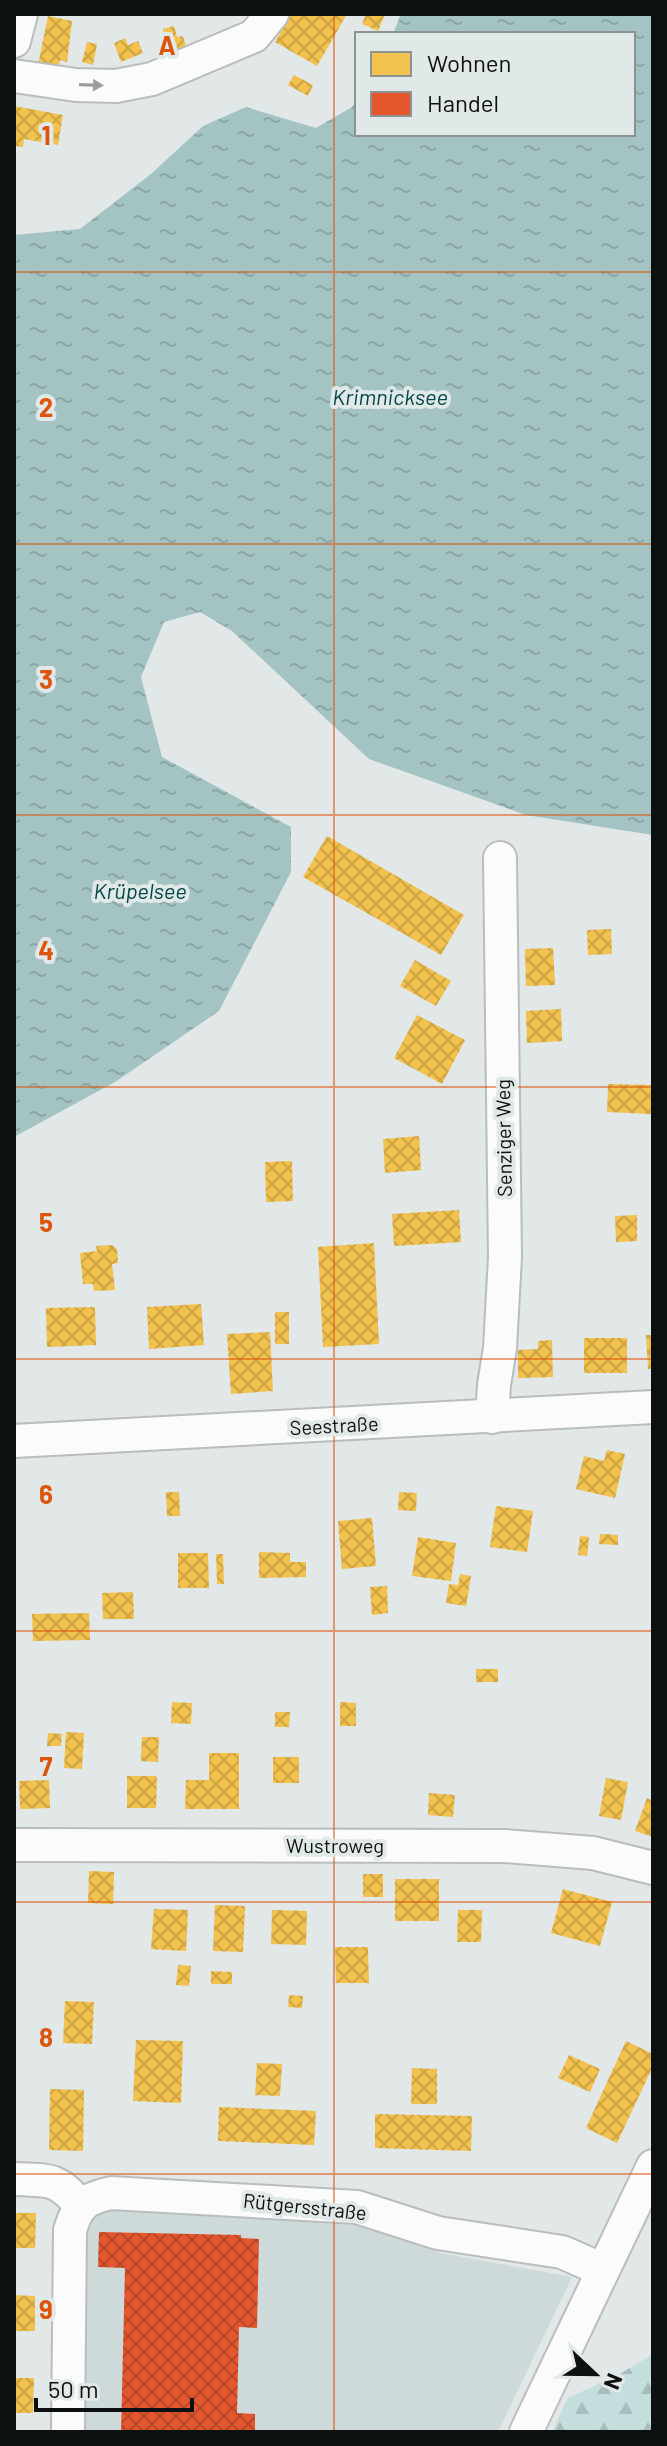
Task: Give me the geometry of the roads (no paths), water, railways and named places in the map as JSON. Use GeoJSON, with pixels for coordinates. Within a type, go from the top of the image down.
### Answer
{"type":"FeatureCollection","features":[{"type":"Feature","properties":{"kind":"street"},"geometry":{"type":"LineString","coordinates":[[14,41],[21,14]]}},
{"type":"Feature","properties":{"kind":"street"},"geometry":{"type":"LineString","coordinates":[[14,76],[76,85],[116,86],[152,79],[254,36],[272,14]]}},
{"type":"Feature","properties":{"kind":"street","name":"Senziger Weg"},"geometry":{"type":"LineString","coordinates":[[492,1417],[505,1257],[500,858]]}},
{"type":"Feature","properties":{"kind":"street","name":"Seestraße"},"geometry":{"type":"LineString","coordinates":[[14,1441],[653,1407]]}},
{"type":"Feature","properties":{"kind":"street","name":"Wustroweg"},"geometry":{"type":"LineString","coordinates":[[14,1845],[505,1846],[593,1853],[653,1868]]}},
{"type":"Feature","properties":{"kind":"street"},"geometry":{"type":"LineString","coordinates":[[526,2432],[653,2166]]}},
{"type":"Feature","properties":{"kind":"street"},"geometry":{"type":"LineString","coordinates":[[14,2179],[50,2180],[66,2187],[81,2207],[70,2230],[68,2432]]}},
{"type":"Feature","properties":{"kind":"street","name":"Rütgersstraße"},"geometry":{"type":"LineString","coordinates":[[81,2207],[91,2198],[111,2193],[357,2207],[438,2233],[562,2252],[603,2270]]}},
{"type":"Feature","properties":{"kind":"water","name":"Krimnicksee"},"geometry":{"type":"Polygon","coordinates":[[[401,14],[653,14],[653,835],[526,815],[369,759],[232,631],[200,612],[164,622],[141,677],[162,757],[291,827],[291,872],[219,1011],[115,1082],[14,1137],[14,235],[80,229],[151,174],[203,126],[246,107],[316,128],[355,102],[355,136],[635,136],[635,32],[394,32],[401,14]]]}},
{"type":"Feature","properties":{"kind":"water label","name":"Krüpelsee"},"geometry":{"type":"Point","coordinates":[140,890]}}]}
